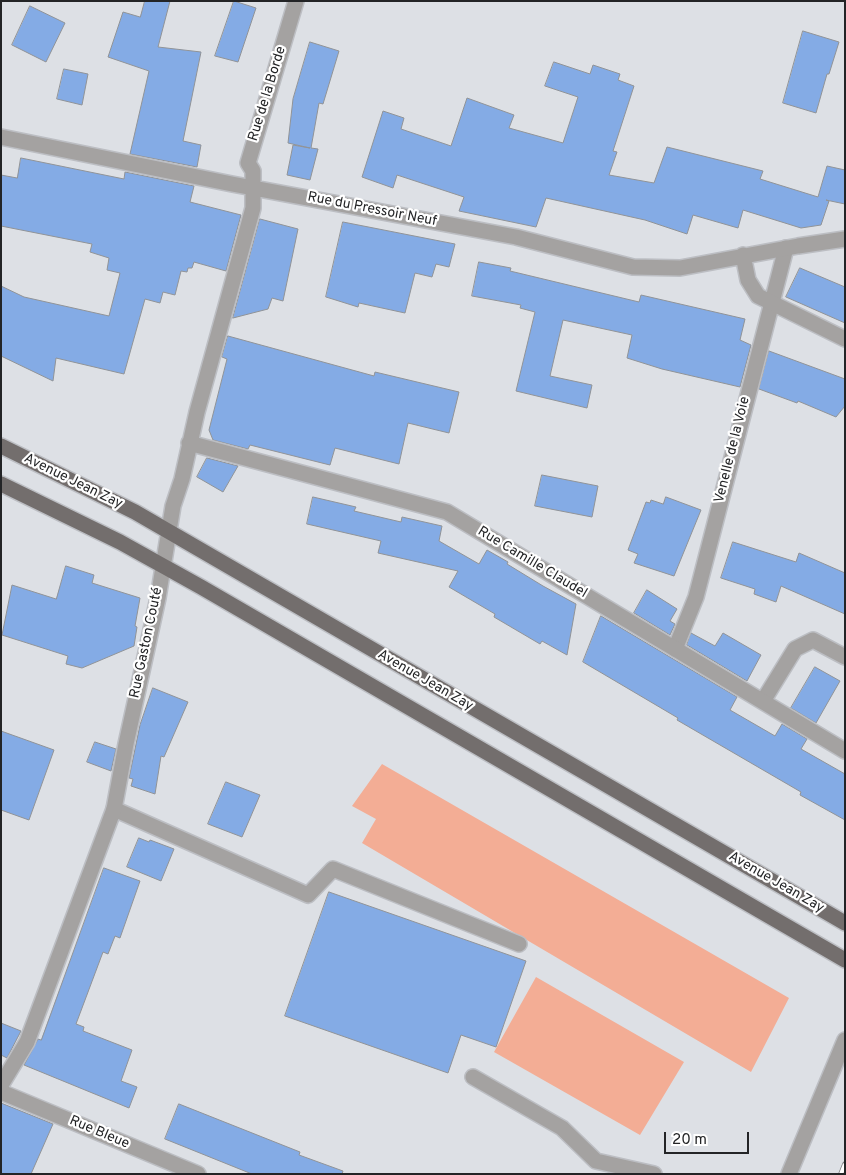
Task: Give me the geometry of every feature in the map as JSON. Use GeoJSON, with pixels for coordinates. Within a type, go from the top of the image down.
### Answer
{"type":"FeatureCollection","features":[{"type":"Feature","properties":{"kind":"main road","name":"Avenue Jean Zay"},"geometry":{"type":"LineString","coordinates":[[1,446],[135,512],[845,923]]}},
{"type":"Feature","properties":{"kind":"main road"},"geometry":{"type":"LineString","coordinates":[[1,484],[163,565],[845,960]]}},
{"type":"Feature","properties":{"kind":"street","name":"Rue de la Borde"},"geometry":{"type":"LineString","coordinates":[[254,188],[253,171],[248,163],[296,1]]}},
{"type":"Feature","properties":{"kind":"street","name":"Rue du Pressoir Neuf"},"geometry":{"type":"LineString","coordinates":[[1,137],[254,188],[516,237],[633,267],[680,268],[743,255],[845,239]]}},
{"type":"Feature","properties":{"kind":"street","name":"Rue Gaston Couté"},"geometry":{"type":"LineString","coordinates":[[1,1085],[27,1042],[114,808],[158,598],[173,506],[182,479],[253,208],[254,188]]}},
{"type":"Feature","properties":{"kind":"street","name":"Venelle de la Voie"},"geometry":{"type":"LineString","coordinates":[[675,649],[696,597],[786,248]]}},
{"type":"Feature","properties":{"kind":"street"},"geometry":{"type":"LineString","coordinates":[[743,255],[748,280],[758,296],[845,339]]}},
{"type":"Feature","properties":{"kind":"street","name":"Rue Camille Claudel"},"geometry":{"type":"LineString","coordinates":[[190,443],[447,512],[845,751]]}},
{"type":"Feature","properties":{"kind":"street"},"geometry":{"type":"LineString","coordinates":[[763,702],[795,649],[813,640],[845,657]]}},
{"type":"Feature","properties":{"kind":"street"},"geometry":{"type":"LineString","coordinates":[[114,808],[308,896],[333,869],[519,944]]}},
{"type":"Feature","properties":{"kind":"street"},"geometry":{"type":"LineString","coordinates":[[789,1174],[845,1040]]}},
{"type":"Feature","properties":{"kind":"street"},"geometry":{"type":"LineString","coordinates":[[473,1077],[562,1128],[596,1161],[654,1174]]}},
{"type":"Feature","properties":{"kind":"street","name":"Rue Bleue"},"geometry":{"type":"LineString","coordinates":[[1,1092],[198,1174]]}},
{"type":"Feature","properties":{"kind":"shaded area"},"geometry":{"type":"Polygon","coordinates":[[[382,764],[789,998],[751,1072],[362,843],[376,819],[352,806],[382,764]]]}},
{"type":"Feature","properties":{"kind":"shaded area"},"geometry":{"type":"Polygon","coordinates":[[[536,977],[684,1062],[640,1135],[494,1052],[536,977]]]}},
{"type":"Feature","properties":{"kind":"building"},"geometry":{"type":"Polygon","coordinates":[[[145,1],[170,1],[158,47],[201,52],[183,141],[201,145],[197,167],[130,154],[149,71],[108,57],[123,12],[140,17],[145,1]]]}},
{"type":"Feature","properties":{"kind":"building"},"geometry":{"type":"Polygon","coordinates":[[[234,1],[256,8],[238,62],[215,56],[234,1]]]}},
{"type":"Feature","properties":{"kind":"building"},"geometry":{"type":"Polygon","coordinates":[[[30,6],[65,23],[46,62],[12,45],[30,6]]]}},
{"type":"Feature","properties":{"kind":"building"},"geometry":{"type":"Polygon","coordinates":[[[803,31],[839,42],[829,74],[827,74],[816,113],[783,103],[803,31]]]}},
{"type":"Feature","properties":{"kind":"building"},"geometry":{"type":"Polygon","coordinates":[[[310,42],[339,51],[323,104],[319,103],[311,148],[318,149],[310,180],[287,175],[293,145],[310,148],[288,143],[293,99],[310,42]]]}},
{"type":"Feature","properties":{"kind":"building"},"geometry":{"type":"Polygon","coordinates":[[[554,62],[590,74],[593,65],[620,74],[618,80],[634,86],[613,151],[617,152],[609,175],[654,183],[667,147],[763,171],[760,179],[818,197],[827,166],[845,170],[845,204],[826,200],[829,201],[821,225],[801,228],[743,210],[738,228],[693,215],[687,234],[645,220],[546,198],[536,227],[459,211],[464,197],[397,175],[393,188],[362,177],[383,111],[404,118],[401,129],[451,146],[467,98],[514,115],[509,128],[563,143],[578,97],[545,86],[554,62]]]}},
{"type":"Feature","properties":{"kind":"building"},"geometry":{"type":"Polygon","coordinates":[[[64,69],[88,74],[82,105],[57,99],[64,69]]]}},
{"type":"Feature","properties":{"kind":"building"},"geometry":{"type":"Polygon","coordinates":[[[21,158],[124,179],[125,172],[194,186],[190,202],[241,215],[226,271],[194,262],[192,268],[188,268],[187,272],[181,271],[175,295],[163,292],[160,303],[145,299],[124,374],[56,358],[53,381],[1,356],[1,286],[24,297],[109,316],[120,273],[107,270],[109,258],[90,252],[92,244],[1,226],[1,175],[17,178],[21,158]]]}},
{"type":"Feature","properties":{"kind":"building"},"geometry":{"type":"Polygon","coordinates":[[[260,219],[298,229],[283,301],[272,298],[268,309],[233,318],[260,219]]]}},
{"type":"Feature","properties":{"kind":"building"},"geometry":{"type":"Polygon","coordinates":[[[343,222],[455,244],[449,267],[436,264],[432,277],[415,273],[405,313],[359,303],[358,307],[326,297],[343,222]]]}},
{"type":"Feature","properties":{"kind":"building"},"geometry":{"type":"Polygon","coordinates":[[[479,262],[511,268],[510,271],[639,302],[641,295],[745,319],[740,340],[751,345],[740,387],[662,369],[627,358],[632,335],[563,320],[550,376],[592,385],[587,408],[516,391],[535,312],[520,308],[521,305],[472,296],[479,262]]]}},
{"type":"Feature","properties":{"kind":"building"},"geometry":{"type":"Polygon","coordinates":[[[800,268],[845,287],[845,323],[786,297],[800,268]]]}},
{"type":"Feature","properties":{"kind":"building"},"geometry":{"type":"Polygon","coordinates":[[[228,336],[374,376],[375,372],[459,392],[449,433],[408,423],[399,464],[335,448],[330,465],[250,445],[248,449],[213,440],[209,430],[227,359],[222,357],[228,336]]]}},
{"type":"Feature","properties":{"kind":"building"},"geometry":{"type":"Polygon","coordinates":[[[769,351],[845,379],[845,406],[836,417],[798,401],[797,403],[759,389],[769,351]]]}},
{"type":"Feature","properties":{"kind":"building"},"geometry":{"type":"Polygon","coordinates":[[[207,458],[238,466],[223,492],[197,477],[207,458]]]}},
{"type":"Feature","properties":{"kind":"building"},"geometry":{"type":"Polygon","coordinates":[[[542,475],[598,486],[592,517],[535,506],[542,475]]]}},
{"type":"Feature","properties":{"kind":"building"},"geometry":{"type":"Polygon","coordinates":[[[313,497],[356,507],[354,511],[401,522],[402,517],[442,526],[439,541],[479,564],[487,550],[543,586],[576,604],[567,655],[542,641],[540,644],[494,617],[495,614],[449,587],[458,571],[378,553],[381,541],[307,524],[313,497]]]}},
{"type":"Feature","properties":{"kind":"building"},"geometry":{"type":"Polygon","coordinates":[[[666,497],[701,510],[674,576],[634,563],[638,554],[628,550],[646,502],[650,503],[651,500],[663,504],[666,497]]]}},
{"type":"Feature","properties":{"kind":"building"},"geometry":{"type":"Polygon","coordinates":[[[733,542],[796,562],[799,553],[845,573],[845,614],[781,586],[776,602],[754,594],[755,589],[721,578],[733,542]]]}},
{"type":"Feature","properties":{"kind":"building"},"geometry":{"type":"Polygon","coordinates":[[[66,566],[94,575],[92,583],[140,598],[134,646],[82,668],[66,664],[68,656],[2,635],[12,585],[56,599],[66,566]]]}},
{"type":"Feature","properties":{"kind":"building"},"geometry":{"type":"Polygon","coordinates":[[[647,590],[677,609],[670,621],[675,624],[670,635],[634,613],[647,590]]]}},
{"type":"Feature","properties":{"kind":"building"},"geometry":{"type":"Polygon","coordinates":[[[601,616],[737,697],[730,710],[775,736],[782,724],[807,739],[801,749],[845,774],[845,820],[800,795],[801,792],[677,720],[678,718],[583,662],[601,616]]]}},
{"type":"Feature","properties":{"kind":"building"},"geometry":{"type":"Polygon","coordinates":[[[691,633],[715,646],[723,633],[761,655],[747,681],[687,645],[691,633]]]}},
{"type":"Feature","properties":{"kind":"building"},"geometry":{"type":"Polygon","coordinates":[[[815,667],[840,681],[816,723],[791,708],[815,667]]]}},
{"type":"Feature","properties":{"kind":"building"},"geometry":{"type":"Polygon","coordinates":[[[153,688],[188,702],[164,757],[161,756],[155,794],[131,786],[133,779],[129,778],[140,725],[153,688]]]}},
{"type":"Feature","properties":{"kind":"building"},"geometry":{"type":"Polygon","coordinates":[[[1,731],[54,750],[29,820],[1,810],[1,731]]]}},
{"type":"Feature","properties":{"kind":"building"},"geometry":{"type":"Polygon","coordinates":[[[95,742],[116,749],[111,771],[87,762],[95,742]]]}},
{"type":"Feature","properties":{"kind":"building"},"geometry":{"type":"Polygon","coordinates":[[[226,782],[260,795],[242,837],[208,824],[226,782]]]}},
{"type":"Feature","properties":{"kind":"building"},"geometry":{"type":"Polygon","coordinates":[[[139,838],[174,849],[161,881],[127,867],[139,838]]]}},
{"type":"Feature","properties":{"kind":"building"},"geometry":{"type":"Polygon","coordinates":[[[104,868],[140,881],[120,938],[115,936],[108,954],[103,952],[76,1024],[84,1027],[83,1031],[132,1050],[121,1081],[137,1087],[129,1108],[24,1065],[38,1039],[41,1040],[104,868]]]}},
{"type":"Feature","properties":{"kind":"building"},"geometry":{"type":"Polygon","coordinates":[[[329,892],[526,961],[496,1047],[461,1035],[448,1073],[285,1016],[329,892]]]}},
{"type":"Feature","properties":{"kind":"building"},"geometry":{"type":"Polygon","coordinates":[[[1,1023],[21,1031],[7,1058],[1,1055],[1,1023]]]}},
{"type":"Feature","properties":{"kind":"building"},"geometry":{"type":"Polygon","coordinates":[[[1,1103],[53,1124],[31,1174],[1,1174],[1,1103]]]}},
{"type":"Feature","properties":{"kind":"building"},"geometry":{"type":"Polygon","coordinates":[[[179,1104],[300,1152],[299,1155],[343,1171],[342,1174],[252,1174],[165,1139],[179,1104]]]}},
{"type":"Feature","properties":{"kind":"railway"},"geometry":{"type":"LineString","coordinates":[[841,1174],[845,1164]]}}]}
